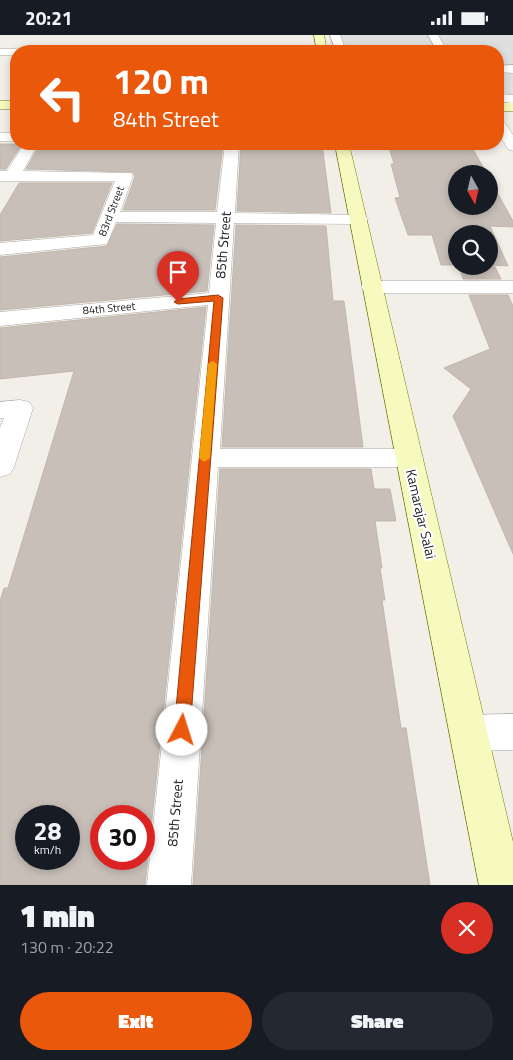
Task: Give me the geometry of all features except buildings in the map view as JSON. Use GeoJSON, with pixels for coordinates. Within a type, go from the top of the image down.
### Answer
{"type":"FeatureCollection","features":[{"type":"Feature","properties":{"kind":"street"},"geometry":{"type":"LineString","coordinates":[[504,132],[513,146]]}},
{"type":"Feature","properties":{"kind":"street"},"geometry":{"type":"LineString","coordinates":[[6,176],[26,150]]}},
{"type":"Feature","properties":{"kind":"street","name":"85th Street"},"geometry":{"type":"LineString","coordinates":[[169,885],[232,150]]}},
{"type":"Feature","properties":{"kind":"street","name":"Kamarajar Salai"},"geometry":{"type":"LineString","coordinates":[[343,150],[359,219],[371,287],[501,885]]}},
{"type":"Feature","properties":{"kind":"street","name":"83rd Street"},"geometry":{"type":"LineString","coordinates":[[0,249],[100,240],[125,176],[6,176]]}},
{"type":"Feature","properties":{"kind":"street"},"geometry":{"type":"LineString","coordinates":[[110,217],[359,219]]}},
{"type":"Feature","properties":{"kind":"street"},"geometry":{"type":"LineString","coordinates":[[371,287],[513,287]]}},
{"type":"Feature","properties":{"kind":"street","name":"84th Street"},"geometry":{"type":"LineString","coordinates":[[0,319],[218,298]]}},
{"type":"Feature","properties":{"kind":"street"},"geometry":{"type":"LineString","coordinates":[[0,467],[10,409]]}},
{"type":"Feature","properties":{"kind":"street"},"geometry":{"type":"LineString","coordinates":[[204,458],[409,458]]}},
{"type":"Feature","properties":{"kind":"street"},"geometry":{"type":"LineString","coordinates":[[469,733],[513,732]]}},
{"type":"Feature","properties":{"kind":"shaded area"},"geometry":{"type":"Polygon","coordinates":[[[329,35],[513,35],[513,102],[504,102],[504,45],[331,45],[329,35]]]}},
{"type":"Feature","properties":{"kind":"slow traffic"},"geometry":{"type":"LineString","coordinates":[[204,458],[213,364]]}},
{"type":"Feature","properties":{"kind":"route"},"geometry":{"type":"LineString","coordinates":[[178,302],[218,298],[182,730]]}}]}
